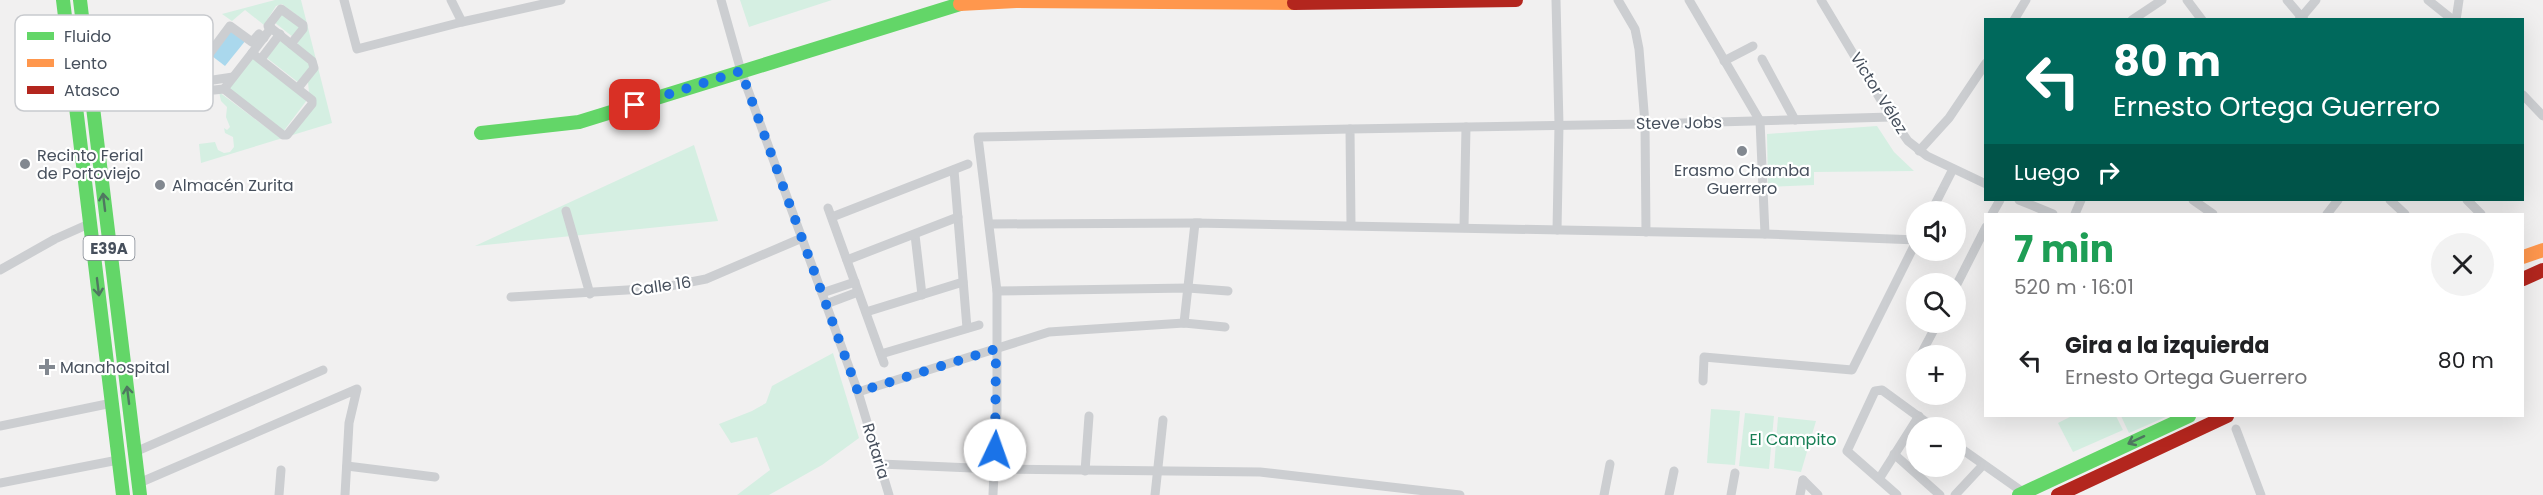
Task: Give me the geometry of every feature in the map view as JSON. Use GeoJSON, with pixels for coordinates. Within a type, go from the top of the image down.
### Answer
{"type":"FeatureCollection","features":[{"type":"Feature","properties":{"kind":"main road","name":"E39A"},"geometry":{"type":"LineString","coordinates":[[63,0],[65,15]]}},
{"type":"Feature","properties":{"kind":"main road","name":"E39A"},"geometry":{"type":"LineString","coordinates":[[80,0],[82,15]]}},
{"type":"Feature","properties":{"kind":"main road"},"geometry":{"type":"LineString","coordinates":[[481,133],[579,122],[962,3],[1175,1],[1369,4],[1516,0]]}},
{"type":"Feature","properties":{"kind":"main road","name":"E39A"},"geometry":{"type":"LineString","coordinates":[[76,111],[123,495]]}},
{"type":"Feature","properties":{"kind":"main road","name":"E39A"},"geometry":{"type":"LineString","coordinates":[[93,111],[140,489]]}},
{"type":"Feature","properties":{"kind":"main road"},"geometry":{"type":"LineString","coordinates":[[2524,257],[2543,250]]}},
{"type":"Feature","properties":{"kind":"main road"},"geometry":{"type":"LineString","coordinates":[[2524,279],[2543,270]]}},
{"type":"Feature","properties":{"kind":"main road"},"geometry":{"type":"LineString","coordinates":[[2021,494],[2187,417]]}},
{"type":"Feature","properties":{"kind":"main road"},"geometry":{"type":"LineString","coordinates":[[2058,495],[2225,417]]}},
{"type":"Feature","properties":{"kind":"main road"},"geometry":{"type":"LineString","coordinates":[[114,423],[131,421]]}},
{"type":"Feature","properties":{"kind":"street"},"geometry":{"type":"LineString","coordinates":[[344,0],[357,49],[561,0]]}},
{"type":"Feature","properties":{"kind":"street"},"geometry":{"type":"LineString","coordinates":[[451,0],[462,22]]}},
{"type":"Feature","properties":{"kind":"street","name":"Rotaria"},"geometry":{"type":"LineString","coordinates":[[721,0],[741,71],[858,392],[889,495]]}},
{"type":"Feature","properties":{"kind":"street"},"geometry":{"type":"LineString","coordinates":[[1556,0],[1559,125],[1557,230]]}},
{"type":"Feature","properties":{"kind":"street"},"geometry":{"type":"LineString","coordinates":[[1618,0],[1635,29],[1637,39],[1645,124],[1646,232]]}},
{"type":"Feature","properties":{"kind":"street"},"geometry":{"type":"LineString","coordinates":[[1689,0],[1760,121],[1765,234]]}},
{"type":"Feature","properties":{"kind":"street","name":"Victor Vélez"},"geometry":{"type":"LineString","coordinates":[[1821,0],[1891,117],[1919,151],[1984,183]]}},
{"type":"Feature","properties":{"kind":"street"},"geometry":{"type":"LineString","coordinates":[[2015,18],[2026,0]]}},
{"type":"Feature","properties":{"kind":"street"},"geometry":{"type":"LineString","coordinates":[[2135,18],[2162,0]]}},
{"type":"Feature","properties":{"kind":"street"},"geometry":{"type":"LineString","coordinates":[[2187,0],[2200,18]]}},
{"type":"Feature","properties":{"kind":"street"},"geometry":{"type":"LineString","coordinates":[[2287,0],[2302,18],[2316,0]]}},
{"type":"Feature","properties":{"kind":"street"},"geometry":{"type":"LineString","coordinates":[[2428,0],[2457,14]]}},
{"type":"Feature","properties":{"kind":"street"},"geometry":{"type":"LineString","coordinates":[[291,44],[303,29],[303,25],[281,9],[268,26],[312,61],[314,68],[298,88]]}},
{"type":"Feature","properties":{"kind":"street"},"geometry":{"type":"LineString","coordinates":[[213,49],[230,26],[252,42],[259,34],[264,38]]}},
{"type":"Feature","properties":{"kind":"street"},"geometry":{"type":"LineString","coordinates":[[217,86],[233,77],[271,28]]}},
{"type":"Feature","properties":{"kind":"street"},"geometry":{"type":"LineString","coordinates":[[261,59],[280,34]]}},
{"type":"Feature","properties":{"kind":"street"},"geometry":{"type":"LineString","coordinates":[[1724,61],[1753,46]]}},
{"type":"Feature","properties":{"kind":"street"},"geometry":{"type":"LineString","coordinates":[[217,86],[283,135],[288,135],[312,104],[312,100],[252,53]]}},
{"type":"Feature","properties":{"kind":"street"},"geometry":{"type":"LineString","coordinates":[[1762,59],[1795,120]]}},
{"type":"Feature","properties":{"kind":"street"},"geometry":{"type":"LineString","coordinates":[[1919,151],[1949,117],[1984,66]]}},
{"type":"Feature","properties":{"kind":"street"},"geometry":{"type":"LineString","coordinates":[[217,86],[233,77]]}},
{"type":"Feature","properties":{"kind":"street"},"geometry":{"type":"LineString","coordinates":[[2524,95],[2543,116]]}},
{"type":"Feature","properties":{"kind":"street","name":"Steve Jobs"},"geometry":{"type":"LineString","coordinates":[[990,224],[978,137],[1891,117]]}},
{"type":"Feature","properties":{"kind":"street"},"geometry":{"type":"LineString","coordinates":[[1464,227],[1466,127]]}},
{"type":"Feature","properties":{"kind":"street"},"geometry":{"type":"LineString","coordinates":[[1350,129],[1351,225]]}},
{"type":"Feature","properties":{"kind":"street"},"geometry":{"type":"LineString","coordinates":[[968,164],[830,212],[883,359],[980,325]]}},
{"type":"Feature","properties":{"kind":"street"},"geometry":{"type":"LineString","coordinates":[[1937,201],[1953,169]]}},
{"type":"Feature","properties":{"kind":"street"},"geometry":{"type":"LineString","coordinates":[[954,170],[967,328]]}},
{"type":"Feature","properties":{"kind":"street"},"geometry":{"type":"LineString","coordinates":[[2021,201],[2051,213]]}},
{"type":"Feature","properties":{"kind":"street"},"geometry":{"type":"LineString","coordinates":[[2194,201],[2212,213]]}},
{"type":"Feature","properties":{"kind":"street"},"geometry":{"type":"LineString","coordinates":[[2391,201],[2404,213]]}},
{"type":"Feature","properties":{"kind":"street"},"geometry":{"type":"LineString","coordinates":[[2468,201],[2480,213]]}},
{"type":"Feature","properties":{"kind":"street"},"geometry":{"type":"LineString","coordinates":[[566,211],[590,294]]}},
{"type":"Feature","properties":{"kind":"street"},"geometry":{"type":"LineString","coordinates":[[847,260],[958,218]]}},
{"type":"Feature","properties":{"kind":"street"},"geometry":{"type":"LineString","coordinates":[[0,270],[55,239],[90,223]]}},
{"type":"Feature","properties":{"kind":"street"},"geometry":{"type":"LineString","coordinates":[[1184,324],[1195,223]]}},
{"type":"Feature","properties":{"kind":"street"},"geometry":{"type":"LineString","coordinates":[[993,494],[997,291],[990,224],[1351,225],[1765,234],[1906,240]]}},
{"type":"Feature","properties":{"kind":"street"},"geometry":{"type":"LineString","coordinates":[[1962,273],[1984,230]]}},
{"type":"Feature","properties":{"kind":"street"},"geometry":{"type":"LineString","coordinates":[[915,235],[922,295]]}},
{"type":"Feature","properties":{"kind":"street","name":"Calle 16"},"geometry":{"type":"LineString","coordinates":[[511,297],[660,288],[706,279],[802,238]]}},
{"type":"Feature","properties":{"kind":"street"},"geometry":{"type":"LineString","coordinates":[[1703,381],[1704,357],[1852,370],[1906,261]]}},
{"type":"Feature","properties":{"kind":"street"},"geometry":{"type":"LineString","coordinates":[[822,293],[855,282]]}},
{"type":"Feature","properties":{"kind":"street"},"geometry":{"type":"LineString","coordinates":[[866,312],[963,282]]}},
{"type":"Feature","properties":{"kind":"street"},"geometry":{"type":"LineString","coordinates":[[997,291],[1188,288],[1228,291]]}},
{"type":"Feature","properties":{"kind":"street"},"geometry":{"type":"LineString","coordinates":[[826,304],[858,292]]}},
{"type":"Feature","properties":{"kind":"street"},"geometry":{"type":"LineString","coordinates":[[858,392],[1056,331],[1184,324],[1225,327]]}},
{"type":"Feature","properties":{"kind":"street"},"geometry":{"type":"LineString","coordinates":[[135,452],[323,370]]}},
{"type":"Feature","properties":{"kind":"street"},"geometry":{"type":"LineString","coordinates":[[140,489],[357,388],[349,423],[345,495]]}},
{"type":"Feature","properties":{"kind":"street"},"geometry":{"type":"LineString","coordinates":[[1879,479],[1919,416],[1882,390],[1875,392],[1847,451],[1897,495]]}},
{"type":"Feature","properties":{"kind":"street"},"geometry":{"type":"LineString","coordinates":[[0,426],[112,403]]}},
{"type":"Feature","properties":{"kind":"street"},"geometry":{"type":"LineString","coordinates":[[1085,471],[1089,416]]}},
{"type":"Feature","properties":{"kind":"street"},"geometry":{"type":"LineString","coordinates":[[1155,495],[1163,420]]}},
{"type":"Feature","properties":{"kind":"street"},"geometry":{"type":"LineString","coordinates":[[2236,429],[2261,495]]}},
{"type":"Feature","properties":{"kind":"street"},"geometry":{"type":"LineString","coordinates":[[1966,452],[2021,494]]}},
{"type":"Feature","properties":{"kind":"street"},"geometry":{"type":"LineString","coordinates":[[1894,454],[1940,495]]}},
{"type":"Feature","properties":{"kind":"street"},"geometry":{"type":"LineString","coordinates":[[0,483],[118,460]]}},
{"type":"Feature","properties":{"kind":"street"},"geometry":{"type":"LineString","coordinates":[[881,464],[994,469],[1273,473],[1460,495]]}},
{"type":"Feature","properties":{"kind":"street"},"geometry":{"type":"LineString","coordinates":[[1604,495],[1610,464]]}},
{"type":"Feature","properties":{"kind":"street"},"geometry":{"type":"LineString","coordinates":[[1955,495],[1983,465]]}},
{"type":"Feature","properties":{"kind":"street"},"geometry":{"type":"LineString","coordinates":[[347,466],[435,477]]}},
{"type":"Feature","properties":{"kind":"street"},"geometry":{"type":"LineString","coordinates":[[279,495],[281,470]]}},
{"type":"Feature","properties":{"kind":"street"},"geometry":{"type":"LineString","coordinates":[[1669,495],[1674,471]]}},
{"type":"Feature","properties":{"kind":"street"},"geometry":{"type":"LineString","coordinates":[[1731,495],[1735,473]]}},
{"type":"Feature","properties":{"kind":"street"},"geometry":{"type":"LineString","coordinates":[[1800,495],[1803,480],[1818,495]]}},
{"type":"Feature","properties":{"kind":"green space"},"geometry":{"type":"Polygon","coordinates":[[[275,0],[301,0],[332,123],[201,163],[199,144],[215,142],[218,150],[224,153],[230,152],[234,147],[233,137],[225,133],[224,128],[227,130],[230,127],[226,117],[227,107],[221,101],[219,92],[279,137],[293,133],[315,106],[309,93],[308,82],[316,71],[301,52],[298,42],[302,19],[282,4],[276,6],[264,25],[245,10],[232,21],[222,14],[275,0]]]}},
{"type":"Feature","properties":{"kind":"green space"},"geometry":{"type":"Polygon","coordinates":[[[740,0],[832,0],[749,27],[740,0]]]}},
{"type":"Feature","properties":{"kind":"green space"},"geometry":{"type":"Polygon","coordinates":[[[281,13],[301,28],[293,37],[274,22],[281,13]]]}},
{"type":"Feature","properties":{"kind":"green space"},"geometry":{"type":"Polygon","coordinates":[[[280,40],[312,66],[299,83],[267,58],[280,40]]]}},
{"type":"Feature","properties":{"kind":"green space"},"geometry":{"type":"Polygon","coordinates":[[[252,57],[307,100],[283,132],[228,89],[252,57]]]}},
{"type":"Feature","properties":{"kind":"green space"},"geometry":{"type":"Polygon","coordinates":[[[1877,126],[1894,152],[1914,171],[1814,172],[1814,185],[1768,187],[1767,134],[1877,126]]]}},
{"type":"Feature","properties":{"kind":"green space"},"geometry":{"type":"Polygon","coordinates":[[[694,145],[718,221],[475,246],[694,145]]]}},
{"type":"Feature","properties":{"kind":"green space"},"geometry":{"type":"Polygon","coordinates":[[[833,353],[859,438],[822,465],[769,495],[737,495],[770,470],[757,437],[731,443],[719,424],[766,403],[772,386],[833,353]]]}},
{"type":"Feature","properties":{"kind":"green space"},"geometry":{"type":"Polygon","coordinates":[[[1711,409],[1740,411],[1735,465],[1707,463],[1711,409]]]}},
{"type":"Feature","properties":{"kind":"green space"},"geometry":{"type":"Polygon","coordinates":[[[1745,413],[1774,416],[1769,469],[1739,466],[1745,413]]]}},
{"type":"Feature","properties":{"kind":"green space","name":"El Campito"},"geometry":{"type":"Polygon","coordinates":[[[1778,417],[1816,421],[1801,472],[1774,468],[1778,417]]]}},
{"type":"Feature","properties":{"kind":"green space"},"geometry":{"type":"Polygon","coordinates":[[[2070,417],[2116,417],[2123,430],[2073,452],[2058,423],[2070,417]]]}},
{"type":"Feature","properties":{"kind":"green space"},"geometry":{"type":"Polygon","coordinates":[[[2121,417],[2166,417],[2129,433],[2121,417]]]}},
{"type":"Feature","properties":{"kind":"water"},"geometry":{"type":"Polygon","coordinates":[[[232,29],[246,40],[225,66],[213,55],[232,29]]]}},
{"type":"Feature","properties":{"kind":"traffic: fast"},"geometry":{"type":"LineString","coordinates":[[63,0],[65,15]]}},
{"type":"Feature","properties":{"kind":"traffic: fast"},"geometry":{"type":"LineString","coordinates":[[80,0],[82,15]]}},
{"type":"Feature","properties":{"kind":"traffic: fast"},"geometry":{"type":"LineString","coordinates":[[481,133],[579,122],[960,4]]}},
{"type":"Feature","properties":{"kind":"traffic: fast"},"geometry":{"type":"LineString","coordinates":[[76,111],[123,495]]}},
{"type":"Feature","properties":{"kind":"traffic: fast"},"geometry":{"type":"LineString","coordinates":[[93,111],[140,495]]}},
{"type":"Feature","properties":{"kind":"traffic: fast"},"geometry":{"type":"LineString","coordinates":[[2019,495],[2187,417]]}},
{"type":"Feature","properties":{"kind":"traffic: slow"},"geometry":{"type":"LineString","coordinates":[[960,4],[1016,1],[1294,3]]}},
{"type":"Feature","properties":{"kind":"traffic: slow"},"geometry":{"type":"LineString","coordinates":[[2524,257],[2543,250]]}},
{"type":"Feature","properties":{"kind":"traffic: jam"},"geometry":{"type":"LineString","coordinates":[[1294,3],[1516,0]]}},
{"type":"Feature","properties":{"kind":"traffic: jam"},"geometry":{"type":"LineString","coordinates":[[2524,279],[2543,270]]}},
{"type":"Feature","properties":{"kind":"traffic: jam"},"geometry":{"type":"LineString","coordinates":[[2058,495],[2225,417]]}},
{"type":"Feature","properties":{"kind":"place","name":"Erasmo Chamba Guerrero"},"geometry":{"type":"Point","coordinates":[1742,151]}},
{"type":"Feature","properties":{"kind":"place","name":"Recinto Ferial de Portoviejo"},"geometry":{"type":"Point","coordinates":[25,164]}},
{"type":"Feature","properties":{"kind":"place","name":"Almacén Zurita"},"geometry":{"type":"Point","coordinates":[160,185]}},
{"type":"Feature","properties":{"kind":"place","name":"Manahospital"},"geometry":{"type":"Point","coordinates":[47,367]}},
{"type":"Feature","properties":{"kind":"route"},"geometry":{"type":"LineString","coordinates":[[635,105],[741,71],[858,392],[996,349],[995,450]]}}]}
